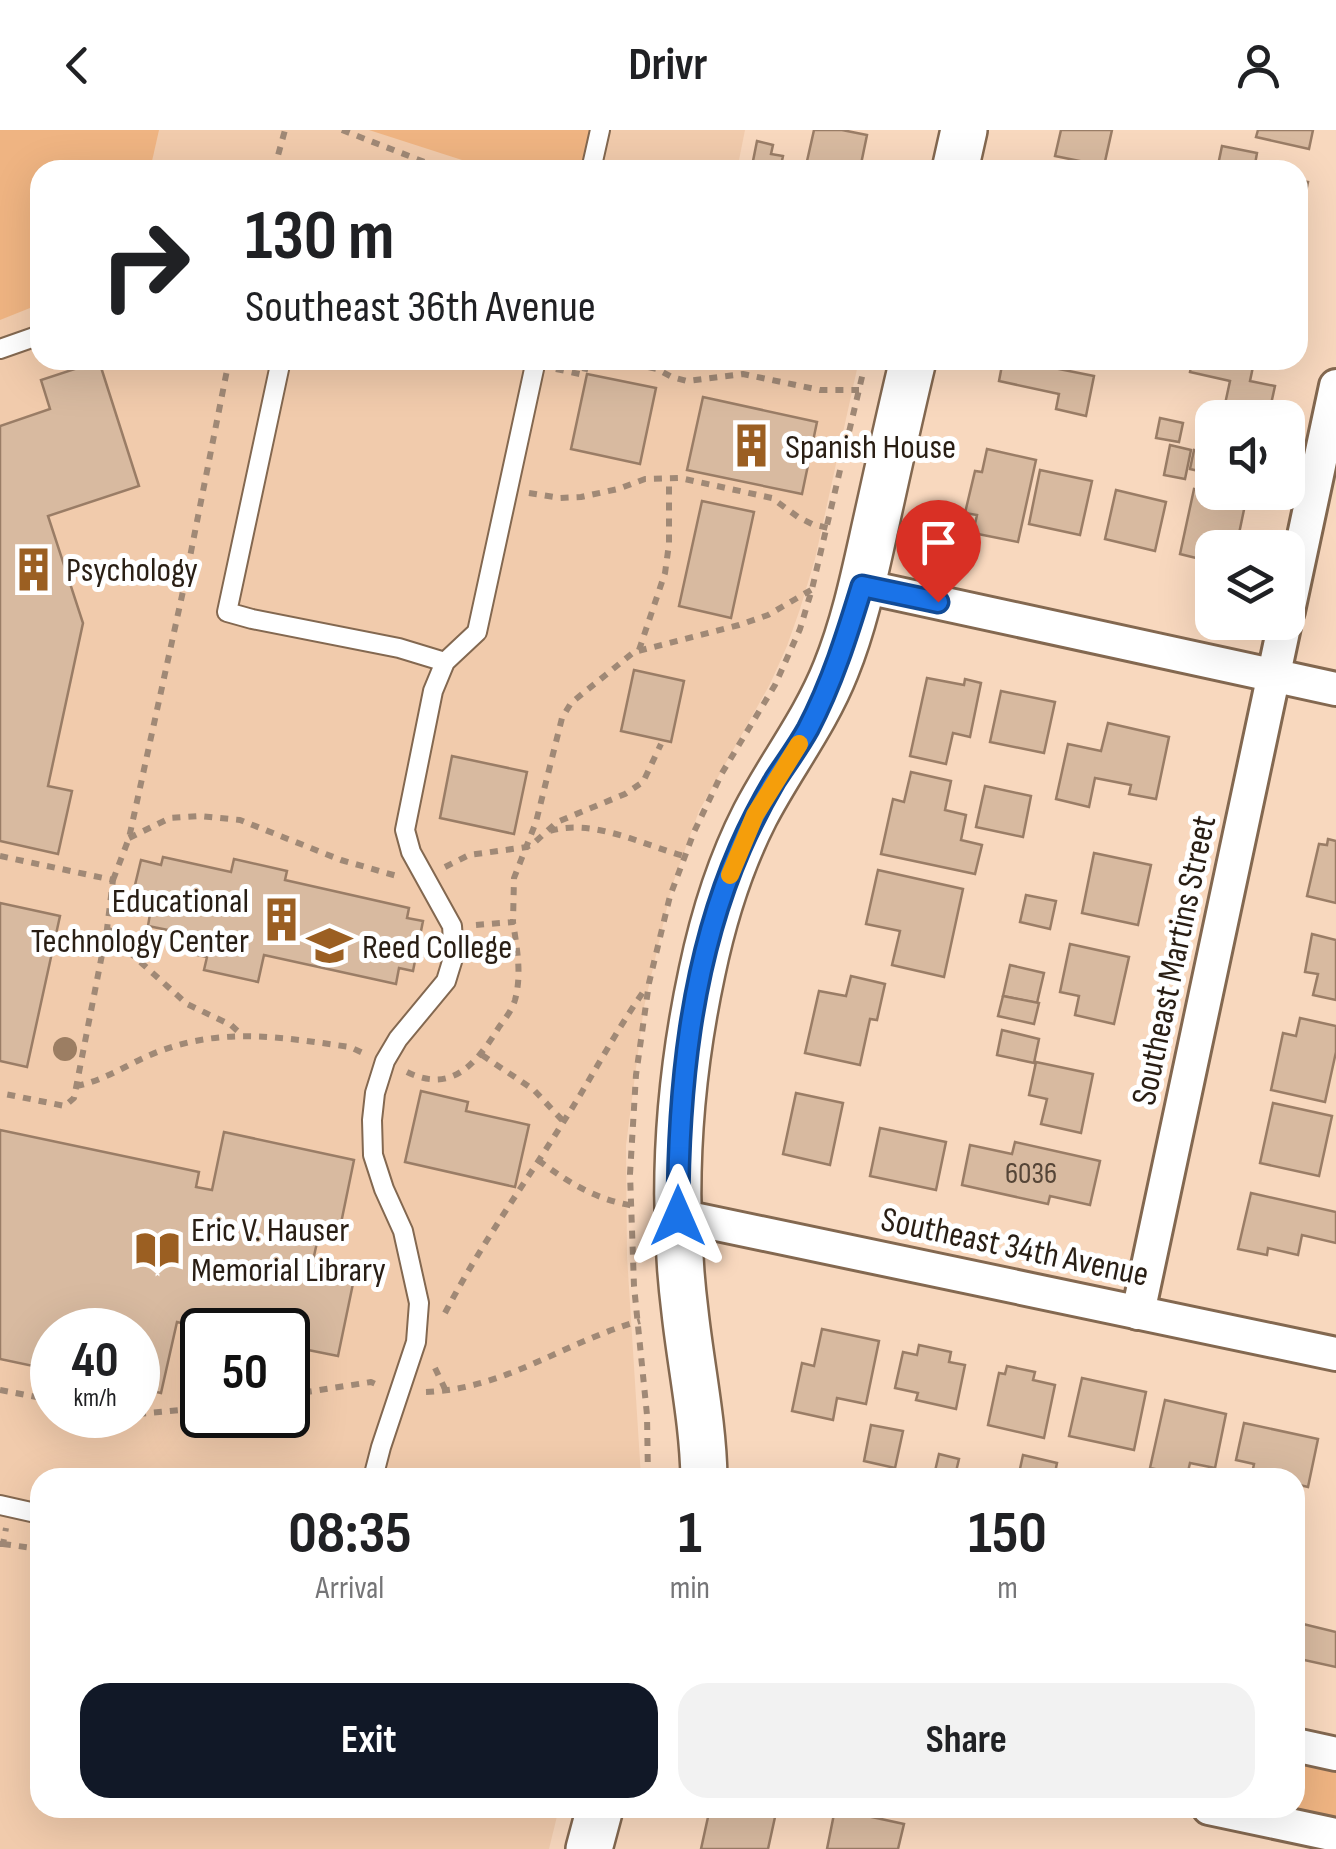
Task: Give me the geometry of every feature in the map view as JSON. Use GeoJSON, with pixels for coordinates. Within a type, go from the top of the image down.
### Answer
{"type":"FeatureCollection","features":[{"type":"Feature","properties":{"kind":"main road"},"geometry":{"type":"LineString","coordinates":[[957,160],[964,130]]}},
{"type":"Feature","properties":{"kind":"main road"},"geometry":{"type":"LineString","coordinates":[[704,1468],[678,1216],[682,1091],[702,972],[726,884],[755,815],[806,733],[836,669],[862,586],[911,370]]}},
{"type":"Feature","properties":{"kind":"main road"},"geometry":{"type":"LineString","coordinates":[[589,1849],[597,1818]]}},
{"type":"Feature","properties":{"kind":"street"},"geometry":{"type":"LineString","coordinates":[[1305,531],[1336,386]]}},
{"type":"Feature","properties":{"kind":"street"},"geometry":{"type":"LineString","coordinates":[[862,586],[1336,688]]}},
{"type":"Feature","properties":{"kind":"street","name":"Southeast Martins Street"},"geometry":{"type":"LineString","coordinates":[[1138,1313],[1282,640]]}},
{"type":"Feature","properties":{"kind":"street","name":"Southeast 34th Avenue"},"geometry":{"type":"LineString","coordinates":[[678,1216],[1336,1354]]}},
{"type":"Feature","properties":{"kind":"street"},"geometry":{"type":"LineString","coordinates":[[1305,1747],[1336,1754]]}},
{"type":"Feature","properties":{"kind":"street"},"geometry":{"type":"LineString","coordinates":[[1256,1818],[1336,1835]]}},
{"type":"Feature","properties":{"kind":"lane"},"geometry":{"type":"LineString","coordinates":[[593,160],[600,130]]}},
{"type":"Feature","properties":{"kind":"lane"},"geometry":{"type":"LineString","coordinates":[[0,349],[30,338]]}},
{"type":"Feature","properties":{"kind":"lane"},"geometry":{"type":"LineString","coordinates":[[279,370],[227,612],[399,648],[445,662]]}},
{"type":"Feature","properties":{"kind":"lane"},"geometry":{"type":"LineString","coordinates":[[376,1468],[416,1342],[418,1302],[403,1231],[374,1155],[374,1093],[398,1038],[446,981],[454,956],[452,926],[411,852],[405,830],[433,690],[445,662],[477,632],[533,370]]}},
{"type":"Feature","properties":{"kind":"lane"},"geometry":{"type":"LineString","coordinates":[[0,1505],[30,1512]]}},
{"type":"Feature","properties":{"kind":"path"},"geometry":{"type":"LineString","coordinates":[[277,160],[286,130]]}},
{"type":"Feature","properties":{"kind":"path"},"geometry":{"type":"LineString","coordinates":[[342,130],[420,160]]}},
{"type":"Feature","properties":{"kind":"path"},"geometry":{"type":"LineString","coordinates":[[0,1093],[66,1106],[74,1098],[113,880],[129,838],[227,370]]}},
{"type":"Feature","properties":{"kind":"path"},"geometry":{"type":"LineString","coordinates":[[659,370],[687,381],[743,374],[820,390],[859,390]]}},
{"type":"Feature","properties":{"kind":"path"},"geometry":{"type":"LineString","coordinates":[[129,838],[170,818],[240,820],[341,860],[418,882],[469,855],[527,847],[554,828],[630,837],[684,856],[722,773],[760,711],[800,629],[864,370]]}},
{"type":"Feature","properties":{"kind":"path"},"geometry":{"type":"LineString","coordinates":[[508,489],[560,498],[618,489],[644,479],[680,478],[772,498],[812,524],[873,536]]}},
{"type":"Feature","properties":{"kind":"path"},"geometry":{"type":"LineString","coordinates":[[639,650],[666,573],[670,479]]}},
{"type":"Feature","properties":{"kind":"path"},"geometry":{"type":"LineString","coordinates":[[76,1086],[186,1042],[267,1035],[350,1047],[423,1080],[449,1080],[482,1055],[514,1003],[520,968],[513,922],[514,878],[540,807],[562,718],[571,703],[639,650],[768,615],[812,590]]}},
{"type":"Feature","properties":{"kind":"path"},"geometry":{"type":"LineString","coordinates":[[548,832],[558,822],[626,794],[643,782],[661,744]]}},
{"type":"Feature","properties":{"kind":"path"},"geometry":{"type":"LineString","coordinates":[[0,856],[113,880]]}},
{"type":"Feature","properties":{"kind":"path"},"geometry":{"type":"LineString","coordinates":[[452,926],[513,922]]}},
{"type":"Feature","properties":{"kind":"path"},"geometry":{"type":"LineString","coordinates":[[107,928],[118,934],[126,949],[187,1004],[231,1025],[243,1036]]}},
{"type":"Feature","properties":{"kind":"path"},"geometry":{"type":"LineString","coordinates":[[443,1317],[476,1256],[616,1030],[650,983]]}},
{"type":"Feature","properties":{"kind":"path"},"geometry":{"type":"LineString","coordinates":[[482,1055],[534,1090],[563,1121]]}},
{"type":"Feature","properties":{"kind":"path"},"geometry":{"type":"LineString","coordinates":[[538,1160],[589,1194],[628,1205]]}},
{"type":"Feature","properties":{"kind":"path"},"geometry":{"type":"LineString","coordinates":[[310,1392],[370,1382],[400,1393],[446,1392],[498,1380],[638,1321],[686,1319]]}},
{"type":"Feature","properties":{"kind":"path"},"geometry":{"type":"LineString","coordinates":[[432,1360],[446,1392]]}},
{"type":"Feature","properties":{"kind":"path"},"geometry":{"type":"LineString","coordinates":[[0,1390],[30,1396]]}},
{"type":"Feature","properties":{"kind":"path"},"geometry":{"type":"LineString","coordinates":[[3,1544],[30,1548]]}},
{"type":"Feature","properties":{"kind":"shaded area","name":"Reed College"},"geometry":{"type":"Polygon","coordinates":[[[0,130],[745,130],[739,160],[30,160],[30,370],[857,370],[815,559],[800,609],[770,684],[699,811],[672,886],[644,1007],[626,1145],[627,1256],[640,1468],[30,1468],[30,1818],[557,1818],[549,1849],[0,1849],[0,130]]]}},
{"type":"Feature","properties":{"kind":"shaded area"},"geometry":{"type":"Polygon","coordinates":[[[0,130],[159,130],[152,160],[30,160],[30,308],[0,320],[0,130]]]}},
{"type":"Feature","properties":{"kind":"shaded area"},"geometry":{"type":"Polygon","coordinates":[[[369,130],[591,130],[584,160],[462,160],[369,130]]]}},
{"type":"Feature","properties":{"kind":"shaded area"},"geometry":{"type":"Polygon","coordinates":[[[1305,1764],[1336,1771],[1336,1818],[1305,1812],[1305,1764]]]}},
{"type":"Feature","properties":{"kind":"building"},"geometry":{"type":"Polygon","coordinates":[[[814,130],[867,135],[862,160],[807,160],[814,130]]]}},
{"type":"Feature","properties":{"kind":"building"},"geometry":{"type":"Polygon","coordinates":[[[1061,130],[1112,130],[1105,160],[1055,156],[1061,130]]]}},
{"type":"Feature","properties":{"kind":"building"},"geometry":{"type":"Polygon","coordinates":[[[1258,130],[1313,130],[1309,149],[1256,137],[1258,130]]]}},
{"type":"Feature","properties":{"kind":"building"},"geometry":{"type":"Polygon","coordinates":[[[757,141],[773,145],[771,154],[783,156],[782,160],[753,160],[757,141]]]}},
{"type":"Feature","properties":{"kind":"building"},"geometry":{"type":"Polygon","coordinates":[[[1222,146],[1257,153],[1256,160],[1219,160],[1222,146]]]}},
{"type":"Feature","properties":{"kind":"building","name":"Psychology"},"geometry":{"type":"Polygon","coordinates":[[[72,370],[102,370],[139,486],[48,516],[83,623],[48,786],[72,791],[58,854],[0,841],[0,426],[50,409],[41,380],[72,370]]]}},
{"type":"Feature","properties":{"kind":"building"},"geometry":{"type":"Polygon","coordinates":[[[1001,370],[1064,370],[1094,376],[1086,416],[1056,409],[1059,394],[999,381],[1001,370]]]}},
{"type":"Feature","properties":{"kind":"building"},"geometry":{"type":"Polygon","coordinates":[[[1190,370],[1252,370],[1250,381],[1275,386],[1272,400],[1226,400],[1230,381],[1190,370]]]}},
{"type":"Feature","properties":{"kind":"building"},"geometry":{"type":"Polygon","coordinates":[[[587,374],[656,388],[640,464],[571,449],[587,374]]]}},
{"type":"Feature","properties":{"kind":"building","name":"Spanish House"},"geometry":{"type":"Polygon","coordinates":[[[703,397],[817,422],[802,494],[687,470],[703,397]]]}},
{"type":"Feature","properties":{"kind":"building"},"geometry":{"type":"Polygon","coordinates":[[[1160,418],[1183,423],[1179,442],[1156,438],[1160,418]]]}},
{"type":"Feature","properties":{"kind":"building"},"geometry":{"type":"Polygon","coordinates":[[[1170,445],[1191,450],[1185,479],[1164,475],[1170,445]]]}},
{"type":"Feature","properties":{"kind":"building"},"geometry":{"type":"Polygon","coordinates":[[[987,449],[1036,460],[1018,542],[973,533],[977,515],[965,513],[975,471],[982,472],[987,449]]]}},
{"type":"Feature","properties":{"kind":"building"},"geometry":{"type":"Polygon","coordinates":[[[1040,470],[1092,481],[1080,535],[1029,524],[1040,470]]]}},
{"type":"Feature","properties":{"kind":"building"},"geometry":{"type":"Polygon","coordinates":[[[1194,489],[1195,510],[1244,510],[1240,530],[1195,530],[1195,558],[1180,554],[1194,489]]]}},
{"type":"Feature","properties":{"kind":"building"},"geometry":{"type":"Polygon","coordinates":[[[1116,490],[1166,502],[1155,551],[1105,539],[1116,490]]]}},
{"type":"Feature","properties":{"kind":"building"},"geometry":{"type":"Polygon","coordinates":[[[702,501],[754,512],[731,618],[679,606],[702,501]]]}},
{"type":"Feature","properties":{"kind":"building"},"geometry":{"type":"Polygon","coordinates":[[[634,670],[684,681],[671,742],[621,731],[634,670]]]}},
{"type":"Feature","properties":{"kind":"building"},"geometry":{"type":"Polygon","coordinates":[[[927,678],[964,685],[965,679],[981,683],[970,737],[953,733],[946,764],[910,756],[927,678]]]}},
{"type":"Feature","properties":{"kind":"building"},"geometry":{"type":"Polygon","coordinates":[[[1001,691],[1055,702],[1044,753],[990,742],[1001,691]]]}},
{"type":"Feature","properties":{"kind":"building"},"geometry":{"type":"Polygon","coordinates":[[[1108,723],[1169,737],[1156,799],[1129,794],[1131,785],[1095,778],[1089,807],[1056,799],[1068,744],[1101,751],[1108,723]]]}},
{"type":"Feature","properties":{"kind":"building"},"geometry":{"type":"Polygon","coordinates":[[[452,756],[527,772],[514,834],[440,818],[452,756]]]}},
{"type":"Feature","properties":{"kind":"building"},"geometry":{"type":"Polygon","coordinates":[[[911,772],[951,781],[945,810],[966,815],[961,840],[982,845],[975,874],[881,854],[893,799],[904,802],[911,772]]]}},
{"type":"Feature","properties":{"kind":"building"},"geometry":{"type":"Polygon","coordinates":[[[985,786],[1031,796],[1023,837],[976,827],[985,786]]]}},
{"type":"Feature","properties":{"kind":"building"},"geometry":{"type":"Polygon","coordinates":[[[1328,839],[1336,841],[1336,903],[1307,896],[1319,844],[1327,845],[1328,839]]]}},
{"type":"Feature","properties":{"kind":"building"},"geometry":{"type":"Polygon","coordinates":[[[1094,853],[1151,865],[1138,925],[1082,913],[1094,853]]]}},
{"type":"Feature","properties":{"kind":"building","name":"Educational Technology Center"},"geometry":{"type":"Polygon","coordinates":[[[163,857],[231,872],[234,859],[287,871],[285,880],[409,908],[407,918],[423,921],[413,971],[399,968],[396,984],[264,955],[258,982],[204,970],[207,957],[179,951],[183,933],[148,926],[150,914],[129,910],[141,860],[161,865],[163,857]]]}},
{"type":"Feature","properties":{"kind":"building"},"geometry":{"type":"Polygon","coordinates":[[[878,870],[963,889],[944,977],[892,965],[900,931],[866,924],[878,870]]]}},
{"type":"Feature","properties":{"kind":"building"},"geometry":{"type":"Polygon","coordinates":[[[1026,895],[1056,901],[1050,929],[1020,922],[1026,895]]]}},
{"type":"Feature","properties":{"kind":"building"},"geometry":{"type":"Polygon","coordinates":[[[0,903],[60,916],[27,1067],[0,1061],[0,903]]]}},
{"type":"Feature","properties":{"kind":"building"},"geometry":{"type":"Polygon","coordinates":[[[1312,934],[1336,940],[1336,1000],[1313,995],[1318,974],[1305,972],[1312,934]]]}},
{"type":"Feature","properties":{"kind":"building"},"geometry":{"type":"Polygon","coordinates":[[[1070,944],[1129,957],[1114,1024],[1075,1015],[1079,996],[1060,992],[1070,944]]]}},
{"type":"Feature","properties":{"kind":"building"},"geometry":{"type":"Polygon","coordinates":[[[1010,965],[1044,973],[1037,1003],[1003,996],[1010,965]]]}},
{"type":"Feature","properties":{"kind":"building"},"geometry":{"type":"Polygon","coordinates":[[[851,976],[885,984],[877,1020],[870,1019],[860,1065],[805,1053],[819,991],[846,996],[851,976]]]}},
{"type":"Feature","properties":{"kind":"building"},"geometry":{"type":"Polygon","coordinates":[[[1003,996],[1039,1003],[1034,1024],[998,1016],[1003,996]]]}},
{"type":"Feature","properties":{"kind":"building"},"geometry":{"type":"Polygon","coordinates":[[[1300,1018],[1336,1026],[1336,1052],[1325,1102],[1271,1090],[1283,1033],[1296,1036],[1300,1018]]]}},
{"type":"Feature","properties":{"kind":"building"},"geometry":{"type":"Polygon","coordinates":[[[1002,1030],[1039,1039],[1034,1063],[997,1055],[1002,1030]]]}},
{"type":"Feature","properties":{"kind":"building"},"geometry":{"type":"Polygon","coordinates":[[[1036,1062],[1093,1074],[1081,1133],[1041,1124],[1047,1099],[1029,1095],[1036,1062]]]}},
{"type":"Feature","properties":{"kind":"building"},"geometry":{"type":"Polygon","coordinates":[[[421,1091],[468,1102],[466,1111],[529,1125],[515,1187],[405,1162],[421,1091]]]}},
{"type":"Feature","properties":{"kind":"building"},"geometry":{"type":"Polygon","coordinates":[[[796,1093],[843,1103],[830,1165],[783,1154],[796,1093]]]}},
{"type":"Feature","properties":{"kind":"building"},"geometry":{"type":"Polygon","coordinates":[[[1273,1103],[1332,1116],[1319,1176],[1260,1163],[1273,1103]]]}},
{"type":"Feature","properties":{"kind":"building"},"geometry":{"type":"Polygon","coordinates":[[[880,1128],[946,1142],[936,1190],[870,1176],[880,1128]]]}},
{"type":"Feature","properties":{"kind":"building","name":"Eric V. Hauser Memorial Library"},"geometry":{"type":"Polygon","coordinates":[[[0,1130],[199,1172],[196,1187],[212,1190],[224,1132],[354,1160],[339,1233],[320,1229],[312,1265],[355,1274],[338,1356],[310,1350],[310,1308],[180,1308],[180,1323],[177,1322],[161,1393],[160,1308],[30,1308],[30,1365],[0,1359],[0,1130]]]}},
{"type":"Feature","properties":{"kind":"building"},"geometry":{"type":"Polygon","coordinates":[[[1015,1142],[1100,1161],[1090,1205],[1050,1196],[1048,1204],[962,1185],[970,1145],[1012,1154],[1015,1142]]]}},
{"type":"Feature","properties":{"kind":"building"},"geometry":{"type":"Polygon","coordinates":[[[1251,1193],[1336,1212],[1336,1243],[1302,1235],[1298,1255],[1268,1248],[1267,1255],[1238,1249],[1251,1193]]]}},
{"type":"Feature","properties":{"kind":"building"},"geometry":{"type":"Polygon","coordinates":[[[822,1329],[879,1341],[866,1404],[837,1398],[833,1420],[792,1411],[802,1363],[814,1366],[822,1329]]]}},
{"type":"Feature","properties":{"kind":"building"},"geometry":{"type":"Polygon","coordinates":[[[919,1345],[951,1352],[949,1362],[965,1365],[956,1409],[916,1400],[918,1393],[895,1388],[903,1352],[917,1355],[919,1345]]]}},
{"type":"Feature","properties":{"kind":"building"},"geometry":{"type":"Polygon","coordinates":[[[1007,1366],[1035,1372],[1033,1380],[1055,1385],[1044,1438],[988,1425],[999,1373],[1005,1374],[1007,1366]]]}},
{"type":"Feature","properties":{"kind":"building"},"geometry":{"type":"Polygon","coordinates":[[[1082,1378],[1146,1392],[1134,1450],[1069,1436],[1082,1378]]]}},
{"type":"Feature","properties":{"kind":"building"},"geometry":{"type":"Polygon","coordinates":[[[1165,1400],[1226,1414],[1215,1468],[1190,1463],[1189,1468],[1150,1468],[1165,1400]]]}},
{"type":"Feature","properties":{"kind":"building"},"geometry":{"type":"Polygon","coordinates":[[[1244,1423],[1318,1439],[1308,1487],[1305,1468],[1253,1468],[1254,1464],[1236,1460],[1244,1423]]]}},
{"type":"Feature","properties":{"kind":"building"},"geometry":{"type":"Polygon","coordinates":[[[871,1425],[903,1431],[895,1468],[864,1461],[871,1425]]]}},
{"type":"Feature","properties":{"kind":"building"},"geometry":{"type":"Polygon","coordinates":[[[939,1454],[959,1459],[957,1468],[936,1468],[939,1454]]]}},
{"type":"Feature","properties":{"kind":"building"},"geometry":{"type":"Polygon","coordinates":[[[1023,1455],[1057,1463],[1056,1468],[1020,1468],[1023,1455]]]}},
{"type":"Feature","properties":{"kind":"building"},"geometry":{"type":"Polygon","coordinates":[[[1305,1624],[1336,1632],[1336,1667],[1305,1660],[1305,1624]]]}},
{"type":"Feature","properties":{"kind":"building"},"geometry":{"type":"Polygon","coordinates":[[[708,1818],[775,1818],[768,1849],[701,1849],[708,1818]]]}},
{"type":"Feature","properties":{"kind":"building"},"geometry":{"type":"Polygon","coordinates":[[[833,1818],[876,1818],[904,1824],[898,1849],[827,1849],[833,1818]]]}},
{"type":"Feature","properties":{"kind":"slow traffic"},"geometry":{"type":"LineString","coordinates":[[730,875],[755,815],[799,744]]}},
{"type":"Feature","properties":{"kind":"place","name":"Spanish House"},"geometry":{"type":"Point","coordinates":[752,446]}},
{"type":"Feature","properties":{"kind":"place","name":"Psychology"},"geometry":{"type":"Point","coordinates":[33,569]}},
{"type":"Feature","properties":{"kind":"place","name":"Educational Technology Center"},"geometry":{"type":"Point","coordinates":[282,920]}},
{"type":"Feature","properties":{"kind":"place","name":"Reed College"},"geometry":{"type":"Point","coordinates":[329,946]}},
{"type":"Feature","properties":{"kind":"place","name":"Eric V. Hauser Memorial Library"},"geometry":{"type":"Point","coordinates":[158,1249]}},
{"type":"Feature","properties":{"kind":"route"},"geometry":{"type":"LineString","coordinates":[[678,1216],[682,1091],[690,1032],[713,928],[739,850],[755,815],[821,703],[862,586],[938,602]]}}]}
